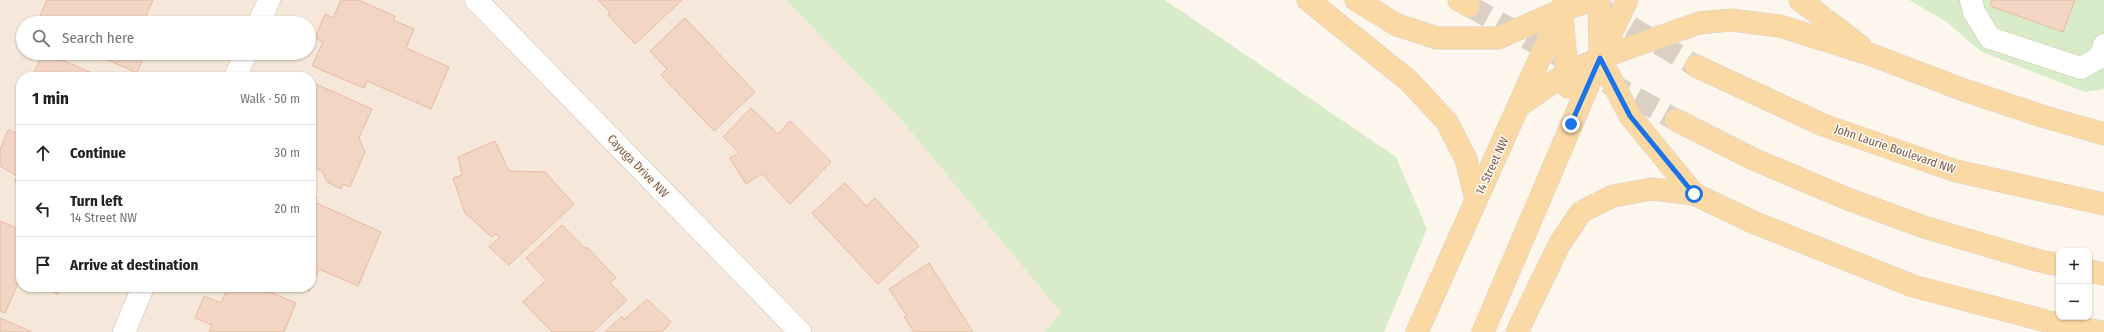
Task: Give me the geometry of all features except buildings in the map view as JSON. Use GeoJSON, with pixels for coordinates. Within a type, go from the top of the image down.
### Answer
{"type":"FeatureCollection","features":[{"type":"Feature","properties":{"kind":"main road"},"geometry":{"type":"LineString","coordinates":[[1308,0],[1409,81],[1447,122],[1466,159],[1476,200]]}},
{"type":"Feature","properties":{"kind":"main road"},"geometry":{"type":"LineString","coordinates":[[1356,0],[1397,25],[1437,38],[1498,38],[1563,3],[1592,0]]}},
{"type":"Feature","properties":{"kind":"main road"},"geometry":{"type":"LineString","coordinates":[[1598,0],[1600,58],[1630,116],[1694,194]]}},
{"type":"Feature","properties":{"kind":"main road"},"geometry":{"type":"LineString","coordinates":[[1483,332],[1571,124],[1627,0]]}},
{"type":"Feature","properties":{"kind":"main road"},"geometry":{"type":"LineString","coordinates":[[1800,0],[1872,55]]}},
{"type":"Feature","properties":{"kind":"main road"},"geometry":{"type":"LineString","coordinates":[[1563,3],[1571,124]]}},
{"type":"Feature","properties":{"kind":"main road","name":"14 Street NW"},"geometry":{"type":"LineString","coordinates":[[1417,332],[1520,105],[1563,3]]}},
{"type":"Feature","properties":{"kind":"main road"},"geometry":{"type":"LineString","coordinates":[[1520,105],[1567,73],[1600,58],[1699,23],[1731,20],[1780,26],[1872,55],[1961,89],[2045,117],[2104,134]]}},
{"type":"Feature","properties":{"kind":"main road","name":"John Laurie Boulevard NW"},"geometry":{"type":"LineString","coordinates":[[1696,66],[1823,125],[1956,171],[2104,204]]}},
{"type":"Feature","properties":{"kind":"main road"},"geometry":{"type":"LineString","coordinates":[[1676,120],[1753,159],[1848,199],[1924,227],[2036,260],[2056,264]]}},
{"type":"Feature","properties":{"kind":"main road"},"geometry":{"type":"LineString","coordinates":[[1517,332],[1559,245],[1581,212],[1613,196],[1652,190],[1694,194],[1755,223],[1914,286],[2050,322],[2102,332]]}},
{"type":"Feature","properties":{"kind":"main road"},"geometry":{"type":"LineString","coordinates":[[2092,272],[2104,274]]}},
{"type":"Feature","properties":{"kind":"street"},"geometry":{"type":"LineString","coordinates":[[262,16],[269,0]]}},
{"type":"Feature","properties":{"kind":"street","name":"Cayuga Drive NW"},"geometry":{"type":"LineString","coordinates":[[476,0],[800,332]]}},
{"type":"Feature","properties":{"kind":"street"},"geometry":{"type":"LineString","coordinates":[[1971,0],[1974,12],[1990,38],[2081,68],[2100,57],[2104,45]]}},
{"type":"Feature","properties":{"kind":"street"},"geometry":{"type":"LineString","coordinates":[[237,72],[243,60]]}},
{"type":"Feature","properties":{"kind":"street"},"geometry":{"type":"LineString","coordinates":[[124,332],[141,292]]}},
{"type":"Feature","properties":{"kind":"shaded area"},"geometry":{"type":"Polygon","coordinates":[[[0,0],[786,0],[899,117],[1061,313],[1044,332],[0,332],[0,0]]]}},
{"type":"Feature","properties":{"kind":"green space"},"geometry":{"type":"Polygon","coordinates":[[[786,0],[1165,0],[1396,157],[1427,229],[1384,332],[1044,332],[1061,313],[899,117],[786,0]]]}},
{"type":"Feature","properties":{"kind":"green space"},"geometry":{"type":"Polygon","coordinates":[[[1909,0],[2104,0],[2104,89],[2085,92],[1982,52],[1945,21],[1909,0]]]}},
{"type":"Feature","properties":{"kind":"tunnel"},"geometry":{"type":"LineString","coordinates":[[1469,6],[1561,57]]}},
{"type":"Feature","properties":{"kind":"tunnel"},"geometry":{"type":"LineString","coordinates":[[1602,10],[1696,66]]}},
{"type":"Feature","properties":{"kind":"tunnel"},"geometry":{"type":"LineString","coordinates":[[1607,82],[1676,120]]}},
{"type":"Feature","properties":{"kind":"route"},"geometry":{"type":"LineString","coordinates":[[1571,124],[1600,58],[1630,116],[1694,194]]}}]}
